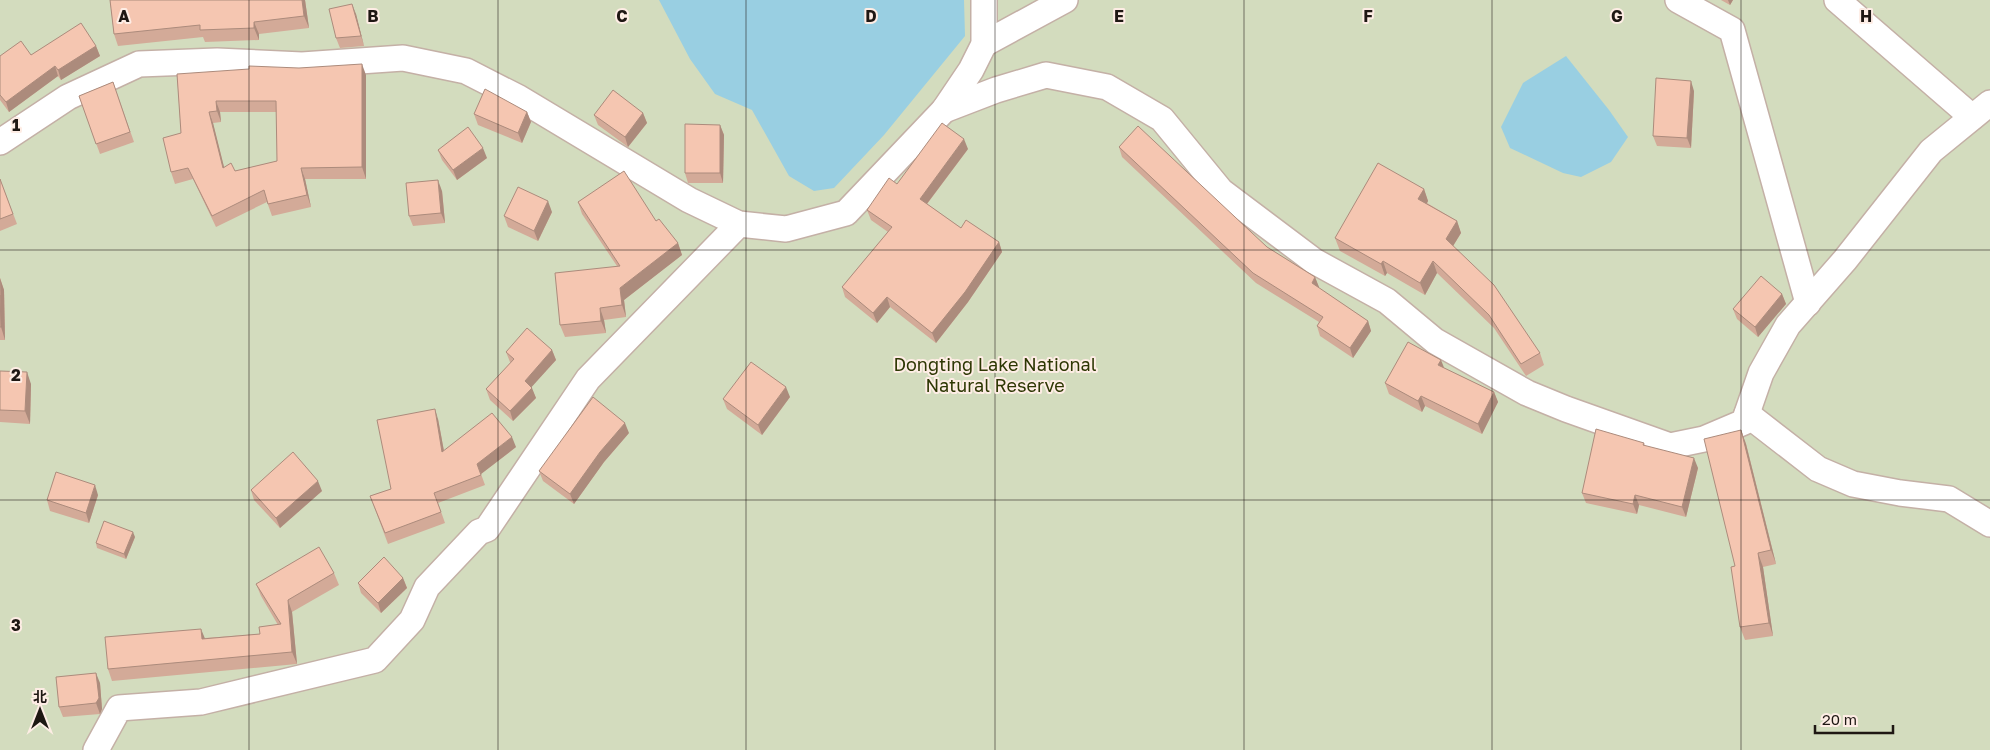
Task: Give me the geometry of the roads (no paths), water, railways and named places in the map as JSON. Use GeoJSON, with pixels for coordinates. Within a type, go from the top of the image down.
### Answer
{"type":"FeatureCollection","features":[{"type":"Feature","properties":{"kind":"street"},"geometry":{"type":"LineString","coordinates":[[0,142],[68,97],[139,64],[217,61],[302,65],[403,58],[466,72],[519,98],[689,200],[739,224],[786,229],[846,213],[944,110],[970,70],[984,44],[984,0]]}},
{"type":"Feature","properties":{"kind":"street"},"geometry":{"type":"LineString","coordinates":[[984,44],[1065,0]]}},
{"type":"Feature","properties":{"kind":"street"},"geometry":{"type":"LineString","coordinates":[[1678,0],[1732,30],[1808,303]]}},
{"type":"Feature","properties":{"kind":"street"},"geometry":{"type":"LineString","coordinates":[[944,110],[996,90],[1046,75],[1107,87],[1162,119],[1220,190],[1314,261],[1387,301],[1435,341],[1527,393],[1566,410],[1670,446],[1704,439],[1744,422],[1761,374],[1788,325],[1845,260],[1931,151],[1981,110],[1837,0]]}},
{"type":"Feature","properties":{"kind":"street"},"geometry":{"type":"LineString","coordinates":[[96,750],[119,708],[201,702],[375,660],[412,620],[427,587],[479,532],[487,529],[588,380],[739,224]]}},
{"type":"Feature","properties":{"kind":"street"},"geometry":{"type":"LineString","coordinates":[[1747,414],[1818,469],[1853,484],[1900,493],[1950,499],[1990,524]]}},
{"type":"Feature","properties":{"kind":"water"},"geometry":{"type":"Polygon","coordinates":[[[659,0],[964,0],[965,36],[884,135],[834,188],[814,191],[789,176],[752,110],[715,94],[690,59],[659,0]]]}},
{"type":"Feature","properties":{"kind":"water"},"geometry":{"type":"Polygon","coordinates":[[[1566,56],[1628,137],[1611,162],[1581,177],[1563,173],[1510,148],[1501,127],[1523,83],[1566,56]]]}},
{"type":"Feature","properties":{"kind":"park label","name":"Dongting Lake National Natural Reserve"},"geometry":{"type":"Point","coordinates":[995,375]}}]}
